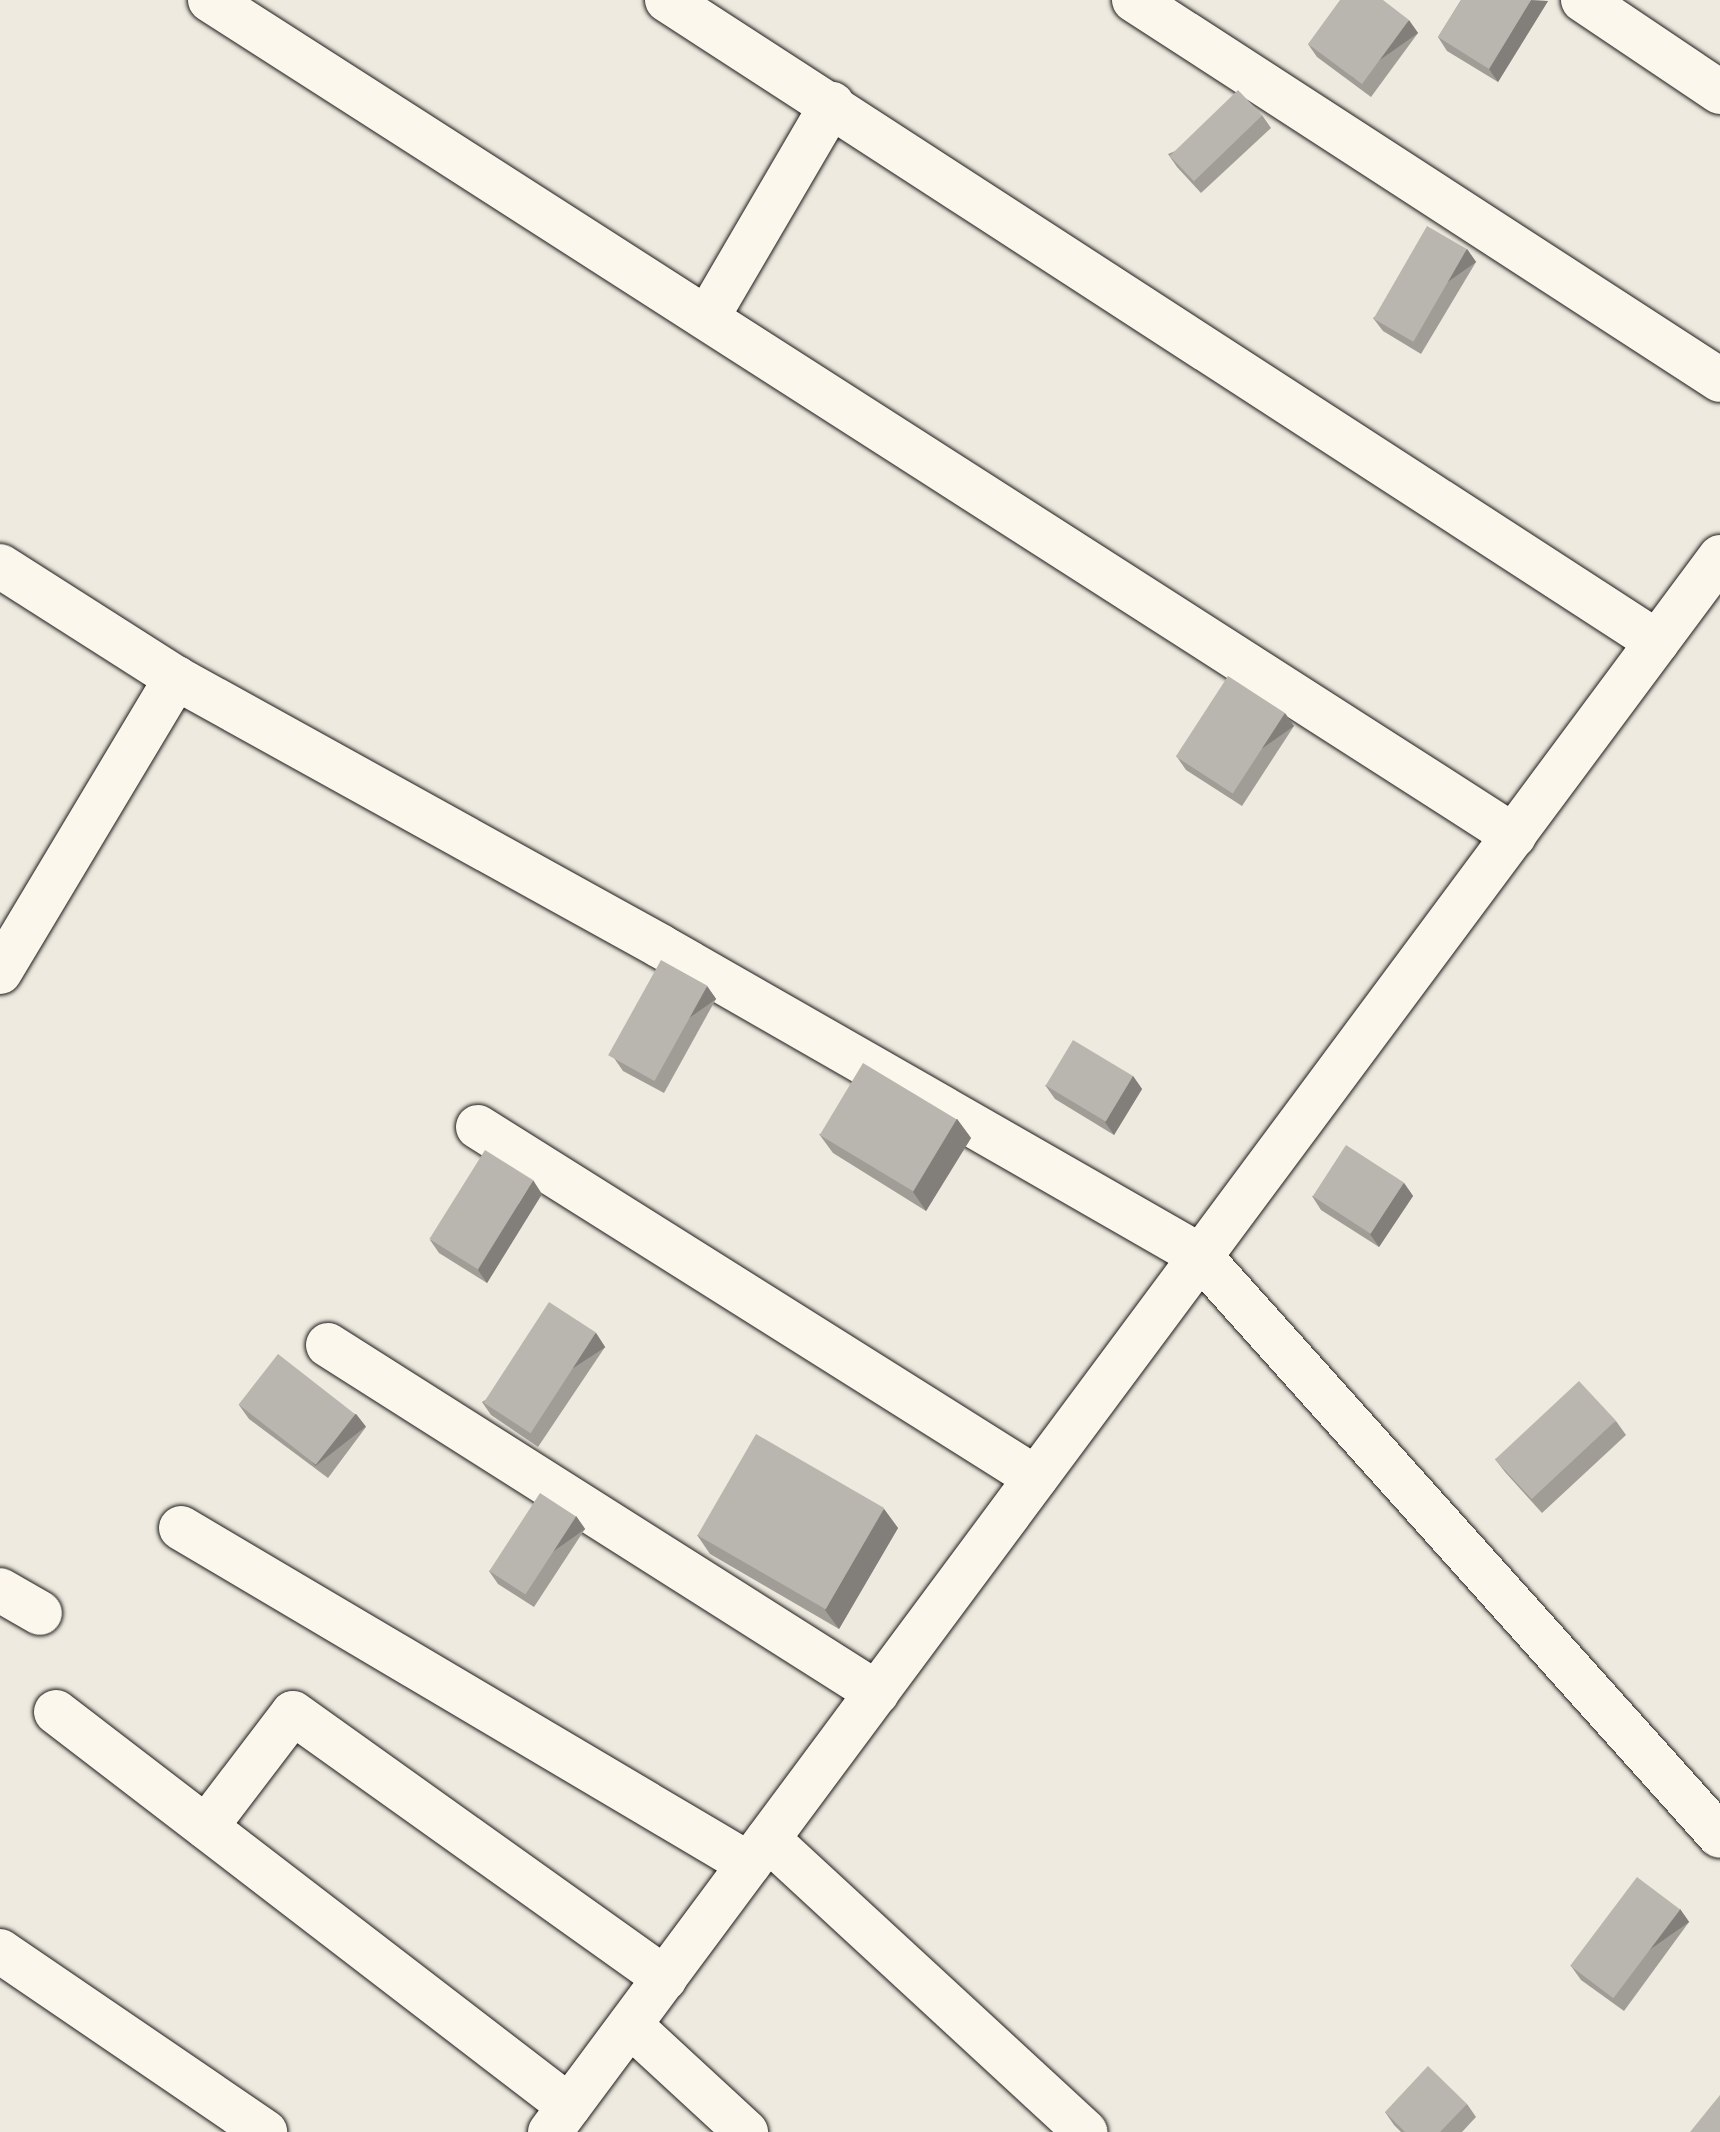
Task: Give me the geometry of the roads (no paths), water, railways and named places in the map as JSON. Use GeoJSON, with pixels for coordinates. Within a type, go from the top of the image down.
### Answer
{"type":"FeatureCollection","features":[{"type":"Feature","properties":{"kind":"street"},"geometry":{"type":"LineString","coordinates":[[210,0],[1514,836]]}},
{"type":"Feature","properties":{"kind":"street"},"geometry":{"type":"LineString","coordinates":[[667,0],[832,104],[1657,642]]}},
{"type":"Feature","properties":{"kind":"street"},"geometry":{"type":"LineString","coordinates":[[1134,0],[1720,380]]}},
{"type":"Feature","properties":{"kind":"street"},"geometry":{"type":"LineString","coordinates":[[1583,0],[1720,92]]}},
{"type":"Feature","properties":{"kind":"street"},"geometry":{"type":"LineString","coordinates":[[707,318],[832,104]]}},
{"type":"Feature","properties":{"kind":"street"},"geometry":{"type":"LineString","coordinates":[[56,1712],[206,1827],[560,2119],[1720,557]]}},
{"type":"Feature","properties":{"kind":"street"},"geometry":{"type":"LineString","coordinates":[[0,566],[176,678],[660,946],[1199,1255],[1720,1836]]}},
{"type":"Feature","properties":{"kind":"street"},"geometry":{"type":"LineString","coordinates":[[2,964],[176,678]]}},
{"type":"Feature","properties":{"kind":"street"},"geometry":{"type":"LineString","coordinates":[[478,1127],[1036,1478]]}},
{"type":"Feature","properties":{"kind":"street"},"geometry":{"type":"LineString","coordinates":[[328,1345],[877,1693]]}},
{"type":"Feature","properties":{"kind":"street"},"geometry":{"type":"LineString","coordinates":[[181,1528],[759,1852],[1085,2132]]}},
{"type":"Feature","properties":{"kind":"street"},"geometry":{"type":"LineString","coordinates":[[0,1590],[40,1613]]}},
{"type":"Feature","properties":{"kind":"street"},"geometry":{"type":"LineString","coordinates":[[206,1827],[293,1713],[665,1978]]}},
{"type":"Feature","properties":{"kind":"street"},"geometry":{"type":"LineString","coordinates":[[0,1951],[265,2132]]}},
{"type":"Feature","properties":{"kind":"street"},"geometry":{"type":"LineString","coordinates":[[630,2025],[746,2132]]}}]}
